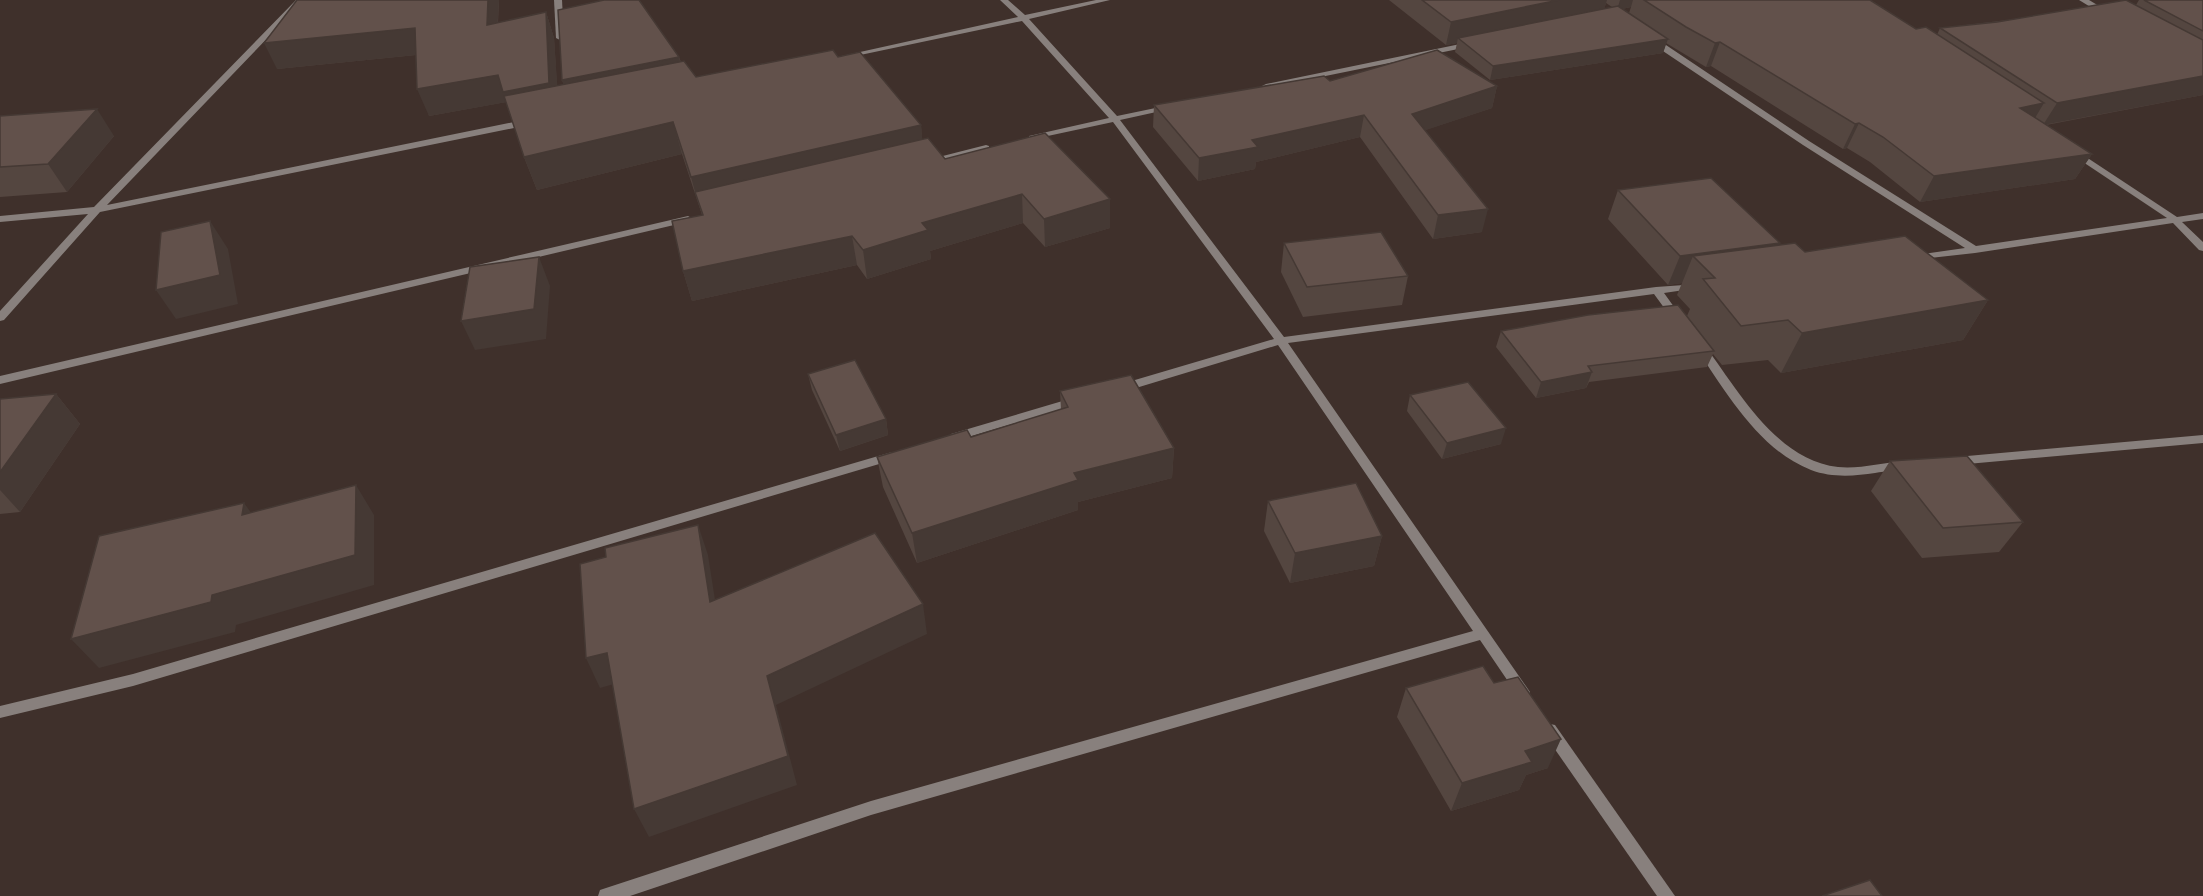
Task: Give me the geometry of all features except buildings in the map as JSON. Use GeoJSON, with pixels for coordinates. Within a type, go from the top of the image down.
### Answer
{"type":"FeatureCollection","features":[{"type":"Feature","properties":{"kind":"street"},"geometry":{"type":"LineString","coordinates":[[0,318],[97,210],[300,0]]}},
{"type":"Feature","properties":{"kind":"street"},"geometry":{"type":"LineString","coordinates":[[558,0],[561,46]]}},
{"type":"Feature","properties":{"kind":"street"},"geometry":{"type":"LineString","coordinates":[[1004,0],[1025,19],[1114,118],[1281,341],[1530,702]]}},
{"type":"Feature","properties":{"kind":"street"},"geometry":{"type":"LineString","coordinates":[[841,57],[1106,0]]}},
{"type":"Feature","properties":{"kind":"street"},"geometry":{"type":"LineString","coordinates":[[2083,0],[2113,16]]}},
{"type":"Feature","properties":{"kind":"street"},"geometry":{"type":"LineString","coordinates":[[1642,33],[1806,143],[1976,250]]}},
{"type":"Feature","properties":{"kind":"street"},"geometry":{"type":"LineString","coordinates":[[1253,89],[1485,40]]}},
{"type":"Feature","properties":{"kind":"street"},"geometry":{"type":"LineString","coordinates":[[1021,140],[1172,106]]}},
{"type":"Feature","properties":{"kind":"street"},"geometry":{"type":"LineString","coordinates":[[0,219],[97,210],[544,119]]}},
{"type":"Feature","properties":{"kind":"street"},"geometry":{"type":"LineString","coordinates":[[916,165],[998,146]]}},
{"type":"Feature","properties":{"kind":"street"},"geometry":{"type":"LineString","coordinates":[[2065,146],[2174,219],[2203,248]]}},
{"type":"Feature","properties":{"kind":"street"},"geometry":{"type":"LineString","coordinates":[[1905,259],[2203,216]]}},
{"type":"Feature","properties":{"kind":"street"},"geometry":{"type":"LineString","coordinates":[[0,380],[696,217]]}},
{"type":"Feature","properties":{"kind":"street"},"geometry":{"type":"LineString","coordinates":[[1109,392],[1281,341],[1704,284]]}},
{"type":"Feature","properties":{"kind":"street"},"geometry":{"type":"LineString","coordinates":[[1656,290],[1770,439],[1802,462],[1837,471],[1920,464]]}},
{"type":"Feature","properties":{"kind":"street"},"geometry":{"type":"LineString","coordinates":[[948,439],[1086,398]]}},
{"type":"Feature","properties":{"kind":"street"},"geometry":{"type":"LineString","coordinates":[[1943,462],[2203,439]]}},
{"type":"Feature","properties":{"kind":"street"},"geometry":{"type":"LineString","coordinates":[[0,712],[133,680],[902,453]]}},
{"type":"Feature","properties":{"kind":"street"},"geometry":{"type":"LineString","coordinates":[[606,896],[871,808],[1482,634]]}},
{"type":"Feature","properties":{"kind":"street"},"geometry":{"type":"LineString","coordinates":[[1544,721],[1667,896]]}}]}
